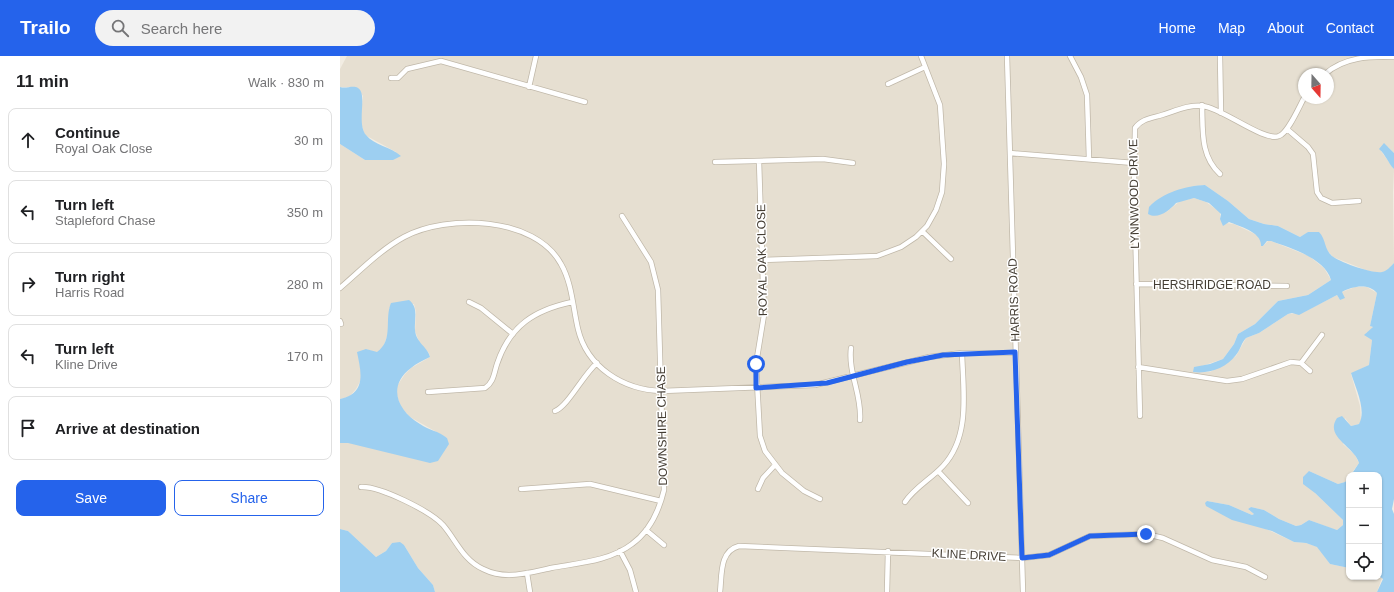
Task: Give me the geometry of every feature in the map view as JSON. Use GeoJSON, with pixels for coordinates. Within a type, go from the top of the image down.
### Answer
{"type":"FeatureCollection","features":[{"type":"Feature","properties":{"kind":"street"},"geometry":{"type":"LineString","coordinates":[[529,86],[536,56]]}},
{"type":"Feature","properties":{"kind":"street"},"geometry":{"type":"LineString","coordinates":[[762,260],[877,256],[901,247],[922,231],[931,219],[938,205],[942,192],[944,176],[940,105],[921,56]]}},
{"type":"Feature","properties":{"kind":"street","name":"HARRIS ROAD"},"geometry":{"type":"LineString","coordinates":[[1007,56],[1023,592]]}},
{"type":"Feature","properties":{"kind":"street"},"geometry":{"type":"LineString","coordinates":[[1070,56],[1081,77],[1087,95],[1089,159]]}},
{"type":"Feature","properties":{"kind":"street"},"geometry":{"type":"LineString","coordinates":[[1220,56],[1221,113]]}},
{"type":"Feature","properties":{"kind":"street"},"geometry":{"type":"LineString","coordinates":[[1334,68],[1346,61],[1363,57],[1394,57]]}},
{"type":"Feature","properties":{"kind":"street"},"geometry":{"type":"LineString","coordinates":[[391,78],[398,78],[407,69],[441,61],[585,102]]}},
{"type":"Feature","properties":{"kind":"street"},"geometry":{"type":"LineString","coordinates":[[888,84],[925,67]]}},
{"type":"Feature","properties":{"kind":"street"},"geometry":{"type":"LineString","coordinates":[[1301,104],[1287,129],[1308,147],[1313,154],[1317,192],[1321,198],[1332,203],[1359,201]]}},
{"type":"Feature","properties":{"kind":"street","name":"LYNNWOOD DRIVE"},"geometry":{"type":"LineString","coordinates":[[1140,416],[1136,284],[1134,132],[1140,122],[1191,106],[1202,106],[1221,113],[1271,136],[1279,136],[1287,129]]}},
{"type":"Feature","properties":{"kind":"street"},"geometry":{"type":"LineString","coordinates":[[1202,106],[1206,153],[1211,164],[1220,174]]}},
{"type":"Feature","properties":{"kind":"street"},"geometry":{"type":"LineString","coordinates":[[1010,153],[1134,163]]}},
{"type":"Feature","properties":{"kind":"street"},"geometry":{"type":"LineString","coordinates":[[714,162],[823,159],[853,163]]}},
{"type":"Feature","properties":{"kind":"street","name":"ROYAL OAK CLOSE"},"geometry":{"type":"LineString","coordinates":[[759,161],[764,315],[756,354],[756,388],[760,436],[765,451],[775,465],[804,491],[820,499]]}},
{"type":"Feature","properties":{"kind":"street","name":"DOWNSHIRE CHASE"},"geometry":{"type":"LineString","coordinates":[[361,487],[380,489],[430,514],[444,526],[464,555],[481,568],[500,574],[527,573],[604,558],[632,544],[646,530],[661,502],[664,482],[657,280],[647,253],[622,216]]}},
{"type":"Feature","properties":{"kind":"street"},"geometry":{"type":"LineString","coordinates":[[340,288],[380,254],[404,237],[437,225],[464,223],[507,227],[537,238],[551,250],[561,263],[568,279],[581,338],[597,363],[608,374],[623,383],[642,389],[662,391],[814,385],[852,377],[929,357],[962,353],[1015,352]]}},
{"type":"Feature","properties":{"kind":"street"},"geometry":{"type":"LineString","coordinates":[[922,231],[951,259]]}},
{"type":"Feature","properties":{"kind":"street","name":"HERSHRIDGE ROAD"},"geometry":{"type":"LineString","coordinates":[[1136,284],[1287,286]]}},
{"type":"Feature","properties":{"kind":"street"},"geometry":{"type":"LineString","coordinates":[[469,302],[481,308],[513,334]]}},
{"type":"Feature","properties":{"kind":"street"},"geometry":{"type":"LineString","coordinates":[[428,392],[459,389],[481,389],[489,386],[501,355],[513,334],[522,324],[535,314],[554,306],[572,302]]}},
{"type":"Feature","properties":{"kind":"street"},"geometry":{"type":"LineString","coordinates":[[1301,363],[1322,335]]}},
{"type":"Feature","properties":{"kind":"street"},"geometry":{"type":"LineString","coordinates":[[851,348],[850,364],[852,377],[859,399],[860,420]]}},
{"type":"Feature","properties":{"kind":"street"},"geometry":{"type":"LineString","coordinates":[[905,502],[916,488],[938,471],[951,456],[962,428],[962,353]]}},
{"type":"Feature","properties":{"kind":"street"},"geometry":{"type":"LineString","coordinates":[[1138,367],[1235,381],[1291,362],[1301,363],[1310,370]]}},
{"type":"Feature","properties":{"kind":"street"},"geometry":{"type":"LineString","coordinates":[[555,410],[566,404],[584,376],[597,363]]}},
{"type":"Feature","properties":{"kind":"street"},"geometry":{"type":"LineString","coordinates":[[758,489],[763,478],[775,465]]}},
{"type":"Feature","properties":{"kind":"street"},"geometry":{"type":"LineString","coordinates":[[938,471],[968,503]]}},
{"type":"Feature","properties":{"kind":"street"},"geometry":{"type":"LineString","coordinates":[[521,489],[590,484],[661,502]]}},
{"type":"Feature","properties":{"kind":"street"},"geometry":{"type":"LineString","coordinates":[[646,530],[664,545]]}},
{"type":"Feature","properties":{"kind":"street","name":"KLINE DRIVE"},"geometry":{"type":"LineString","coordinates":[[720,592],[724,557],[730,549],[738,546],[888,551],[1022,558],[1049,555],[1090,536],[1146,534],[1163,538],[1212,560],[1246,566],[1265,577]]}},
{"type":"Feature","properties":{"kind":"street"},"geometry":{"type":"LineString","coordinates":[[620,551],[630,570],[636,592]]}},
{"type":"Feature","properties":{"kind":"street"},"geometry":{"type":"LineString","coordinates":[[887,592],[888,551]]}},
{"type":"Feature","properties":{"kind":"street"},"geometry":{"type":"LineString","coordinates":[[527,573],[530,592]]}},
{"type":"Feature","properties":{"kind":"shaded area"},"geometry":{"type":"Polygon","coordinates":[[[347,56],[1394,56],[1394,153],[1388,147],[1381,151],[1394,169],[1394,263],[1388,270],[1381,273],[1368,271],[1333,257],[1327,250],[1319,232],[1309,232],[1300,237],[1278,226],[1264,224],[1249,219],[1228,201],[1205,185],[1194,186],[1165,213],[1180,201],[1194,198],[1206,202],[1220,212],[1220,219],[1226,223],[1234,224],[1257,235],[1261,241],[1261,245],[1263,246],[1268,241],[1271,241],[1309,256],[1324,268],[1331,280],[1308,295],[1278,301],[1255,324],[1238,334],[1234,344],[1223,359],[1202,366],[1193,372],[1210,372],[1236,356],[1246,338],[1259,333],[1288,314],[1302,313],[1337,295],[1340,300],[1342,292],[1355,287],[1367,287],[1377,293],[1370,326],[1373,327],[1371,331],[1366,333],[1372,340],[1369,365],[1351,374],[1360,406],[1361,422],[1351,426],[1345,418],[1343,444],[1355,455],[1359,463],[1352,472],[1346,472],[1345,482],[1338,484],[1309,471],[1315,493],[1343,520],[1343,525],[1337,530],[1309,520],[1296,526],[1279,519],[1264,510],[1251,507],[1248,509],[1254,514],[1252,515],[1229,505],[1207,501],[1294,542],[1306,543],[1318,547],[1330,564],[1346,567],[1346,580],[1381,580],[1377,592],[435,592],[433,585],[418,568],[404,545],[392,543],[386,551],[376,557],[348,531],[340,529],[340,443],[447,438],[410,417],[401,407],[397,396],[397,386],[405,374],[411,368],[430,357],[429,353],[420,344],[415,331],[416,312],[414,304],[389,308],[389,330],[383,348],[377,353],[366,349],[362,378],[356,389],[349,397],[340,399],[340,144],[365,160],[396,152],[365,135],[360,121],[363,96],[356,87],[340,87],[340,69],[347,56]]]}},
{"type":"Feature","properties":{"kind":"water"},"geometry":{"type":"Polygon","coordinates":[[[340,87],[354,87],[361,91],[362,123],[363,130],[366,135],[373,141],[401,156],[393,160],[365,160],[340,144],[340,87]]]}},
{"type":"Feature","properties":{"kind":"water"},"geometry":{"type":"Polygon","coordinates":[[[1384,143],[1394,153],[1394,169],[1379,149],[1384,143]]]}},
{"type":"Feature","properties":{"kind":"water"},"geometry":{"type":"Polygon","coordinates":[[[1205,185],[1228,201],[1249,219],[1264,224],[1278,226],[1300,237],[1308,232],[1319,232],[1329,253],[1349,264],[1371,271],[1382,272],[1394,263],[1394,499],[1392,509],[1394,514],[1394,592],[1377,592],[1383,579],[1382,472],[1353,472],[1359,463],[1356,457],[1334,431],[1334,425],[1337,418],[1342,416],[1351,426],[1359,424],[1361,418],[1362,412],[1360,398],[1351,373],[1369,365],[1372,340],[1364,335],[1373,327],[1370,326],[1377,293],[1370,288],[1360,286],[1355,287],[1342,292],[1345,298],[1340,300],[1337,295],[1299,315],[1292,313],[1288,314],[1259,333],[1246,338],[1232,360],[1222,367],[1211,371],[1193,372],[1194,367],[1210,364],[1223,359],[1234,344],[1238,334],[1255,324],[1278,301],[1308,295],[1331,280],[1322,266],[1306,255],[1271,241],[1267,241],[1263,246],[1261,246],[1258,237],[1249,230],[1229,222],[1223,226],[1220,219],[1221,214],[1209,203],[1194,198],[1176,203],[1160,215],[1152,216],[1148,214],[1149,207],[1161,197],[1183,188],[1205,185]]]}},
{"type":"Feature","properties":{"kind":"water"},"geometry":{"type":"Polygon","coordinates":[[[409,300],[414,306],[415,310],[415,330],[417,338],[427,350],[430,357],[411,368],[404,375],[399,382],[397,390],[398,398],[401,405],[412,418],[423,426],[447,438],[449,444],[438,461],[430,463],[348,443],[340,443],[340,399],[355,392],[360,381],[360,367],[357,352],[366,349],[377,352],[382,347],[387,335],[388,316],[391,303],[409,300]]]}},
{"type":"Feature","properties":{"kind":"water"},"geometry":{"type":"Polygon","coordinates":[[[1309,471],[1338,484],[1346,481],[1346,567],[1330,564],[1317,547],[1306,543],[1294,542],[1272,531],[1232,520],[1206,506],[1205,503],[1207,501],[1229,505],[1252,515],[1254,514],[1248,509],[1251,507],[1264,510],[1279,519],[1296,526],[1309,520],[1337,530],[1343,525],[1343,520],[1315,493],[1303,484],[1303,477],[1309,471]]]}},
{"type":"Feature","properties":{"kind":"water"},"geometry":{"type":"Polygon","coordinates":[[[340,529],[348,531],[376,557],[386,551],[392,543],[400,542],[404,545],[418,568],[433,585],[435,592],[340,592],[340,529]]]}},
{"type":"Feature","properties":{"kind":"route"},"geometry":{"type":"LineString","coordinates":[[756,364],[756,388],[827,383],[907,362],[943,355],[962,353],[1015,352],[1022,558],[1049,555],[1090,536],[1146,534]]}}]}
